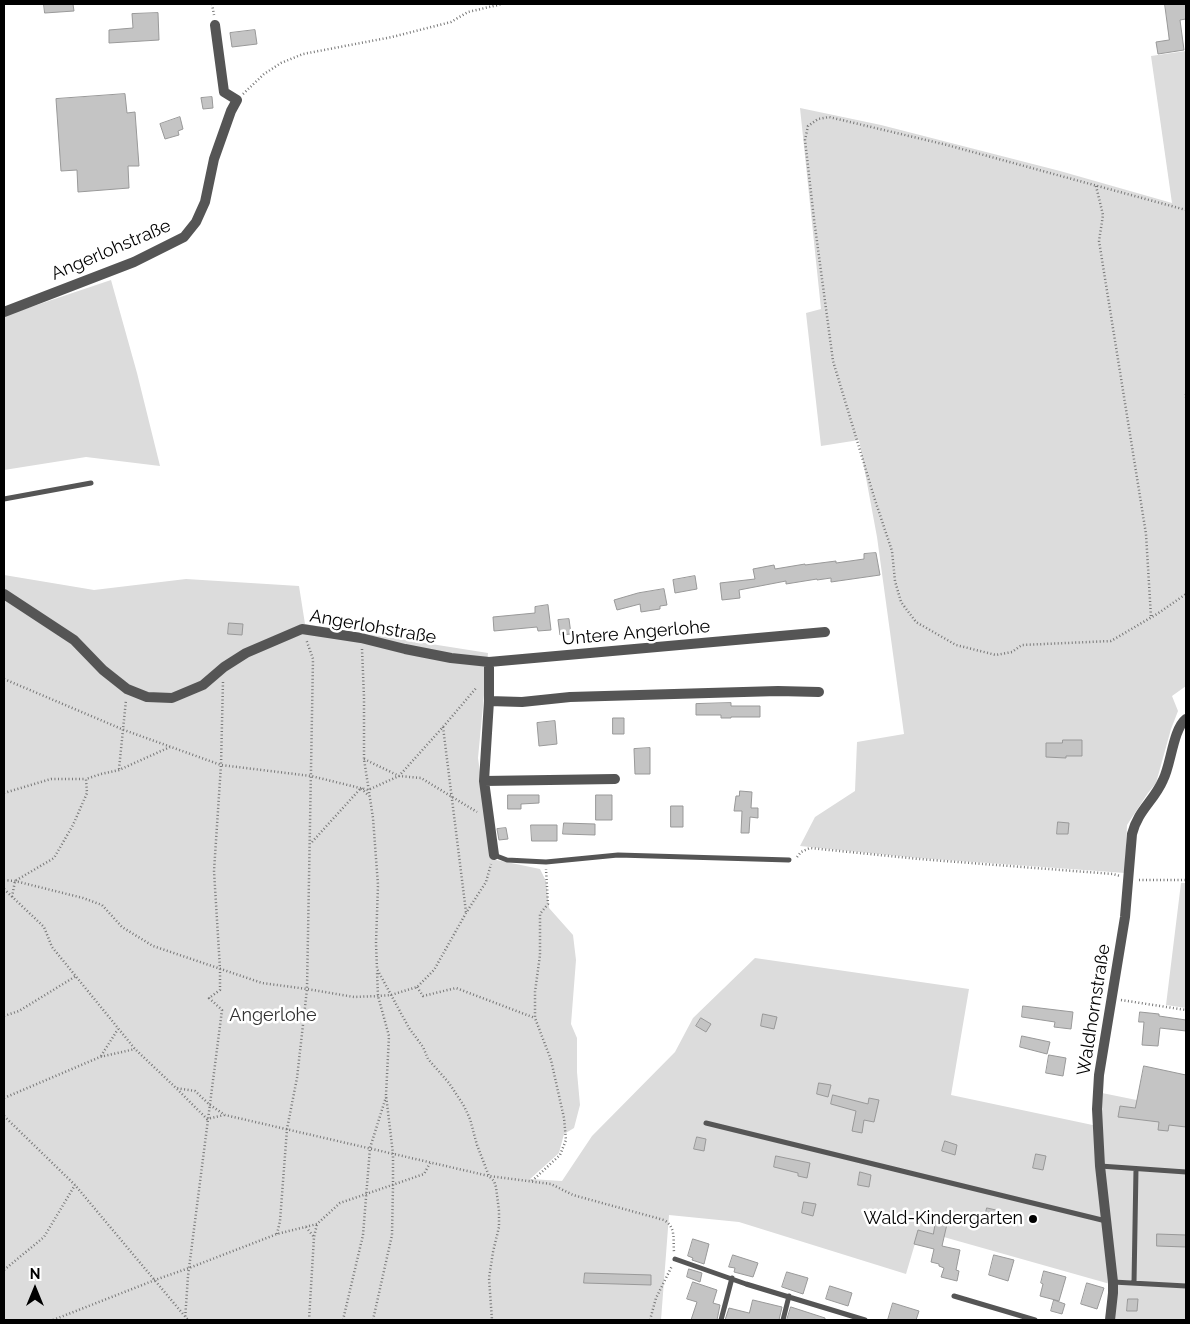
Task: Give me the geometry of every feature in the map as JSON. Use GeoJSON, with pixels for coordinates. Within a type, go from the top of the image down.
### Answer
{"type":"FeatureCollection","features":[{"type":"Feature","properties":{"kind":"street"},"geometry":{"type":"LineString","coordinates":[[215,25],[224,92],[237,100]]}},
{"type":"Feature","properties":{"kind":"street","name":"Angerlohstraße"},"geometry":{"type":"LineString","coordinates":[[4,312],[134,262],[184,237],[196,222],[205,202],[214,159],[231,111],[237,100]]}},
{"type":"Feature","properties":{"kind":"street","name":"Angerlohstraße"},"geometry":{"type":"LineString","coordinates":[[4,594],[74,640],[103,670],[127,689],[148,697],[172,698],[203,684],[224,667],[246,653],[302,629],[361,638],[452,658],[489,662]]}},
{"type":"Feature","properties":{"kind":"street","name":"Untere Angerlohe"},"geometry":{"type":"LineString","coordinates":[[489,662],[825,632]]}},
{"type":"Feature","properties":{"kind":"street"},"geometry":{"type":"LineString","coordinates":[[489,662],[490,701],[484,781],[494,855]]}},
{"type":"Feature","properties":{"kind":"street"},"geometry":{"type":"LineString","coordinates":[[490,701],[522,702],[570,697],[778,691],[819,692]]}},
{"type":"Feature","properties":{"kind":"street","name":"Waldhornstraße"},"geometry":{"type":"LineString","coordinates":[[1110,1320],[1113,1282],[1100,1166],[1097,1108],[1099,1075],[1126,917],[1130,878],[1130,849],[1134,826],[1142,810],[1164,780],[1178,730],[1186,719]]}},
{"type":"Feature","properties":{"kind":"street"},"geometry":{"type":"LineString","coordinates":[[484,781],[615,779]]}},
{"type":"Feature","properties":{"kind":"lane"},"geometry":{"type":"LineString","coordinates":[[4,500],[91,483]]}},
{"type":"Feature","properties":{"kind":"lane"},"geometry":{"type":"LineString","coordinates":[[494,855],[507,860],[546,862],[618,855],[788,860]]}},
{"type":"Feature","properties":{"kind":"lane"},"geometry":{"type":"LineString","coordinates":[[706,1123],[1106,1222]]}},
{"type":"Feature","properties":{"kind":"lane"},"geometry":{"type":"LineString","coordinates":[[1100,1166],[1186,1172]]}},
{"type":"Feature","properties":{"kind":"lane"},"geometry":{"type":"LineString","coordinates":[[1134,1283],[1136,1169]]}},
{"type":"Feature","properties":{"kind":"lane"},"geometry":{"type":"LineString","coordinates":[[676,1260],[746,1284],[865,1320]]}},
{"type":"Feature","properties":{"kind":"lane"},"geometry":{"type":"LineString","coordinates":[[721,1320],[732,1278]]}},
{"type":"Feature","properties":{"kind":"lane"},"geometry":{"type":"LineString","coordinates":[[1113,1282],[1186,1286]]}},
{"type":"Feature","properties":{"kind":"lane"},"geometry":{"type":"LineString","coordinates":[[783,1320],[789,1296]]}},
{"type":"Feature","properties":{"kind":"lane"},"geometry":{"type":"LineString","coordinates":[[954,1296],[1035,1320]]}},
{"type":"Feature","properties":{"kind":"path"},"geometry":{"type":"LineString","coordinates":[[237,100],[264,74],[303,54],[400,35],[451,22],[468,12],[502,4]]}},
{"type":"Feature","properties":{"kind":"path"},"geometry":{"type":"LineString","coordinates":[[1186,210],[947,145],[829,117],[818,119],[808,126],[805,140],[833,361],[892,551],[895,581],[902,602],[916,622],[956,645],[996,655],[1012,652],[1022,645],[1110,641],[1186,594]]}},
{"type":"Feature","properties":{"kind":"path"},"geometry":{"type":"LineString","coordinates":[[1096,186],[1103,215],[1099,241],[1146,534],[1151,617]]}},
{"type":"Feature","properties":{"kind":"path"},"geometry":{"type":"LineString","coordinates":[[277,1234],[280,1221],[288,1129],[297,1078],[307,989],[313,659],[302,629]]}},
{"type":"Feature","properties":{"kind":"path"},"geometry":{"type":"LineString","coordinates":[[361,638],[364,697],[364,759],[378,885],[376,943],[378,996],[388,1036],[386,1095],[393,1154],[392,1235],[373,1320]]}},
{"type":"Feature","properties":{"kind":"path"},"geometry":{"type":"LineString","coordinates":[[186,1319],[188,1276],[222,1010],[209,998],[220,990],[214,871],[224,667]]}},
{"type":"Feature","properties":{"kind":"path"},"geometry":{"type":"LineString","coordinates":[[4,679],[124,730],[220,765],[311,776],[368,790],[399,776],[443,728],[488,674]]}},
{"type":"Feature","properties":{"kind":"path"},"geometry":{"type":"LineString","coordinates":[[119,770],[127,689]]}},
{"type":"Feature","properties":{"kind":"path"},"geometry":{"type":"LineString","coordinates":[[443,728],[466,913]]}},
{"type":"Feature","properties":{"kind":"path"},"geometry":{"type":"LineString","coordinates":[[4,793],[51,778],[86,779],[119,770],[170,747]]}},
{"type":"Feature","properties":{"kind":"path"},"geometry":{"type":"LineString","coordinates":[[364,759],[399,776],[421,778],[478,813]]}},
{"type":"Feature","properties":{"kind":"path"},"geometry":{"type":"LineString","coordinates":[[12,897],[15,881],[54,858],[73,826],[87,793],[86,779]]}},
{"type":"Feature","properties":{"kind":"path"},"geometry":{"type":"LineString","coordinates":[[361,788],[369,797]]}},
{"type":"Feature","properties":{"kind":"path"},"geometry":{"type":"LineString","coordinates":[[311,843],[361,788]]}},
{"type":"Feature","properties":{"kind":"path"},"geometry":{"type":"LineString","coordinates":[[788,860],[810,848],[919,859],[1113,874],[1137,880],[1186,880]]}},
{"type":"Feature","properties":{"kind":"path"},"geometry":{"type":"LineString","coordinates":[[4,880],[83,898],[102,905],[122,927],[153,946],[262,983],[354,997],[378,996],[391,995],[417,988],[434,970],[486,882],[494,855]]}},
{"type":"Feature","properties":{"kind":"path"},"geometry":{"type":"LineString","coordinates":[[532,1182],[560,1155],[566,1140],[564,1118],[551,1060],[536,1018],[536,992],[540,955],[540,914],[548,904],[546,862]]}},
{"type":"Feature","properties":{"kind":"path"},"geometry":{"type":"LineString","coordinates":[[4,889],[44,927],[52,947],[135,1049],[208,1119]]}},
{"type":"Feature","properties":{"kind":"path"},"geometry":{"type":"LineString","coordinates":[[377,969],[409,1028],[423,1047],[428,1059],[449,1083],[464,1106],[489,1176],[494,1181],[496,1187],[499,1227],[489,1278],[492,1320]]}},
{"type":"Feature","properties":{"kind":"path"},"geometry":{"type":"LineString","coordinates":[[4,1016],[19,1011],[76,976]]}},
{"type":"Feature","properties":{"kind":"path"},"geometry":{"type":"LineString","coordinates":[[417,988],[423,996],[456,988],[536,1018]]}},
{"type":"Feature","properties":{"kind":"path"},"geometry":{"type":"LineString","coordinates":[[1112,999],[1186,1010]]}},
{"type":"Feature","properties":{"kind":"path"},"geometry":{"type":"LineString","coordinates":[[100,1057],[118,1029]]}},
{"type":"Feature","properties":{"kind":"path"},"geometry":{"type":"LineString","coordinates":[[4,1098],[100,1057],[135,1049]]}},
{"type":"Feature","properties":{"kind":"path"},"geometry":{"type":"LineString","coordinates":[[176,1088],[195,1091],[210,1105],[225,1115],[489,1176],[551,1184],[573,1195],[664,1220],[672,1227],[676,1260],[656,1298],[650,1320]]}},
{"type":"Feature","properties":{"kind":"path"},"geometry":{"type":"LineString","coordinates":[[343,1320],[363,1235],[370,1148],[386,1095]]}},
{"type":"Feature","properties":{"kind":"path"},"geometry":{"type":"LineString","coordinates":[[208,1119],[225,1115]]}},
{"type":"Feature","properties":{"kind":"path"},"geometry":{"type":"LineString","coordinates":[[4,1116],[74,1185],[186,1319]]}},
{"type":"Feature","properties":{"kind":"path"},"geometry":{"type":"LineString","coordinates":[[53,1320],[277,1234],[316,1224],[340,1203],[424,1174],[430,1163]]}},
{"type":"Feature","properties":{"kind":"path"},"geometry":{"type":"LineString","coordinates":[[4,1270],[44,1237],[74,1185]]}},
{"type":"Feature","properties":{"kind":"path"},"geometry":{"type":"LineString","coordinates":[[309,1320],[316,1224]]}},
{"type":"Feature","properties":{"kind":"path"},"geometry":{"type":"LineString","coordinates":[[306,1227],[314,1237]]}},
{"type":"Feature","properties":{"kind":"path"},"geometry":{"type":"LineString","coordinates":[[188,1276],[196,1265]]}},
{"type":"Feature","properties":{"kind":"green space"},"geometry":{"type":"Polygon","coordinates":[[[1186,51],[1186,686],[1172,696],[1178,711],[1156,783],[1127,825],[1125,873],[919,858],[800,846],[815,817],[855,791],[857,742],[904,734],[877,537],[859,440],[821,446],[806,313],[821,309],[800,108],[881,125],[1060,171],[1172,203],[1151,56],[1186,51]]]}},
{"type":"Feature","properties":{"kind":"green space"},"geometry":{"type":"Polygon","coordinates":[[[111,280],[160,466],[86,457],[4,470],[4,316],[111,280]]]}},
{"type":"Feature","properties":{"kind":"green space","name":"Angerlohe"},"geometry":{"type":"Polygon","coordinates":[[[4,575],[94,590],[186,579],[299,586],[305,624],[488,653],[478,758],[492,859],[540,869],[546,881],[549,908],[573,935],[576,960],[571,1024],[577,1038],[577,1072],[580,1105],[574,1128],[564,1134],[559,1153],[530,1179],[562,1181],[592,1136],[675,1052],[693,1018],[755,958],[969,989],[951,1095],[1102,1127],[1102,1093],[1186,1110],[1186,1320],[1105,1320],[1110,1284],[919,1230],[906,1274],[739,1222],[669,1215],[661,1320],[4,1320],[4,575]]]}},
{"type":"Feature","properties":{"kind":"green space"},"geometry":{"type":"Polygon","coordinates":[[[1181,883],[1186,883],[1186,1008],[1166,1005],[1181,883]]]}},
{"type":"Feature","properties":{"kind":"building"},"geometry":{"type":"Polygon","coordinates":[[[44,4],[73,4],[74,11],[45,13],[44,4]]]}},
{"type":"Feature","properties":{"kind":"building"},"geometry":{"type":"Polygon","coordinates":[[[1165,4],[1186,4],[1186,19],[1180,20],[1184,50],[1158,54],[1156,42],[1169,40],[1165,4]]]}},
{"type":"Feature","properties":{"kind":"building"},"geometry":{"type":"Polygon","coordinates":[[[158,13],[159,40],[109,43],[109,30],[133,28],[132,14],[158,13]]]}},
{"type":"Feature","properties":{"kind":"building"},"geometry":{"type":"Polygon","coordinates":[[[255,30],[257,44],[232,47],[230,33],[255,30]]]}},
{"type":"Feature","properties":{"kind":"building"},"geometry":{"type":"Polygon","coordinates":[[[125,94],[127,113],[135,112],[139,166],[128,166],[129,188],[78,192],[77,170],[61,171],[56,99],[125,94]]]}},
{"type":"Feature","properties":{"kind":"building"},"geometry":{"type":"Polygon","coordinates":[[[212,97],[213,108],[203,109],[201,98],[212,97]]]}},
{"type":"Feature","properties":{"kind":"building"},"geometry":{"type":"Polygon","coordinates":[[[180,117],[183,129],[178,131],[179,135],[165,139],[160,124],[180,117]]]}},
{"type":"Feature","properties":{"kind":"building"},"geometry":{"type":"Polygon","coordinates":[[[876,553],[880,575],[831,582],[831,578],[786,584],[786,581],[739,590],[740,598],[722,600],[720,583],[755,579],[753,569],[774,565],[775,569],[805,564],[836,561],[836,563],[864,559],[864,554],[876,553]]]}},
{"type":"Feature","properties":{"kind":"building"},"geometry":{"type":"Polygon","coordinates":[[[695,576],[697,589],[675,593],[673,580],[695,576]]]}},
{"type":"Feature","properties":{"kind":"building"},"geometry":{"type":"Polygon","coordinates":[[[664,589],[667,605],[660,606],[660,609],[641,612],[640,604],[617,610],[614,600],[638,593],[664,589]]]}},
{"type":"Feature","properties":{"kind":"building"},"geometry":{"type":"Polygon","coordinates":[[[548,605],[551,630],[538,631],[537,627],[494,631],[493,617],[535,613],[535,607],[548,605]]]}},
{"type":"Feature","properties":{"kind":"building"},"geometry":{"type":"Polygon","coordinates":[[[569,619],[571,634],[560,635],[558,620],[569,619]]]}},
{"type":"Feature","properties":{"kind":"building"},"geometry":{"type":"Polygon","coordinates":[[[229,623],[243,624],[242,635],[228,634],[229,623]]]}},
{"type":"Feature","properties":{"kind":"building"},"geometry":{"type":"Polygon","coordinates":[[[731,703],[731,706],[760,706],[760,717],[721,718],[721,715],[696,715],[696,704],[731,703]]]}},
{"type":"Feature","properties":{"kind":"building"},"geometry":{"type":"Polygon","coordinates":[[[613,718],[624,718],[624,734],[613,734],[613,718]]]}},
{"type":"Feature","properties":{"kind":"building"},"geometry":{"type":"Polygon","coordinates":[[[555,721],[557,744],[539,746],[537,723],[555,721]]]}},
{"type":"Feature","properties":{"kind":"building"},"geometry":{"type":"Polygon","coordinates":[[[1063,740],[1082,740],[1082,756],[1066,756],[1066,758],[1046,757],[1046,743],[1062,743],[1063,740]]]}},
{"type":"Feature","properties":{"kind":"building"},"geometry":{"type":"Polygon","coordinates":[[[650,748],[650,774],[635,774],[634,749],[650,748]]]}},
{"type":"Feature","properties":{"kind":"building"},"geometry":{"type":"Polygon","coordinates":[[[740,791],[752,792],[751,808],[758,808],[758,818],[750,817],[749,833],[741,833],[742,811],[734,811],[736,796],[739,796],[740,791]]]}},
{"type":"Feature","properties":{"kind":"building"},"geometry":{"type":"Polygon","coordinates":[[[508,795],[539,795],[539,803],[521,804],[521,809],[508,809],[508,795]]]}},
{"type":"Feature","properties":{"kind":"building"},"geometry":{"type":"Polygon","coordinates":[[[596,795],[612,795],[612,820],[596,820],[596,795]]]}},
{"type":"Feature","properties":{"kind":"building"},"geometry":{"type":"Polygon","coordinates":[[[671,806],[683,806],[683,827],[671,827],[671,806]]]}},
{"type":"Feature","properties":{"kind":"building"},"geometry":{"type":"Polygon","coordinates":[[[1058,822],[1069,823],[1068,834],[1057,834],[1058,822]]]}},
{"type":"Feature","properties":{"kind":"building"},"geometry":{"type":"Polygon","coordinates":[[[564,823],[595,824],[595,835],[563,834],[564,823]]]}},
{"type":"Feature","properties":{"kind":"building"},"geometry":{"type":"Polygon","coordinates":[[[531,825],[557,825],[557,841],[532,841],[531,825]]]}},
{"type":"Feature","properties":{"kind":"building"},"geometry":{"type":"Polygon","coordinates":[[[506,828],[508,839],[499,840],[497,829],[506,828]]]}},
{"type":"Feature","properties":{"kind":"building"},"geometry":{"type":"Polygon","coordinates":[[[1023,1006],[1073,1012],[1071,1029],[1054,1027],[1055,1022],[1022,1017],[1023,1006]]]}},
{"type":"Feature","properties":{"kind":"building"},"geometry":{"type":"Polygon","coordinates":[[[1140,1012],[1186,1020],[1186,1031],[1160,1028],[1158,1046],[1142,1045],[1144,1022],[1139,1022],[1140,1012]]]}},
{"type":"Feature","properties":{"kind":"building"},"geometry":{"type":"Polygon","coordinates":[[[763,1014],[777,1017],[774,1029],[761,1026],[763,1014]]]}},
{"type":"Feature","properties":{"kind":"building"},"geometry":{"type":"Polygon","coordinates":[[[701,1018],[711,1024],[706,1032],[696,1026],[701,1018]]]}},
{"type":"Feature","properties":{"kind":"building"},"geometry":{"type":"Polygon","coordinates":[[[1022,1036],[1050,1042],[1047,1054],[1020,1047],[1022,1036]]]}},
{"type":"Feature","properties":{"kind":"building"},"geometry":{"type":"Polygon","coordinates":[[[1049,1055],[1066,1058],[1063,1076],[1046,1073],[1049,1055]]]}},
{"type":"Feature","properties":{"kind":"building"},"geometry":{"type":"Polygon","coordinates":[[[1144,1066],[1186,1075],[1186,1127],[1169,1125],[1168,1131],[1158,1130],[1159,1122],[1118,1117],[1120,1106],[1135,1108],[1144,1066]]]}},
{"type":"Feature","properties":{"kind":"building"},"geometry":{"type":"Polygon","coordinates":[[[819,1083],[831,1085],[828,1097],[817,1094],[819,1083]]]}},
{"type":"Feature","properties":{"kind":"building"},"geometry":{"type":"Polygon","coordinates":[[[833,1095],[868,1104],[869,1098],[879,1100],[874,1122],[864,1120],[862,1133],[852,1131],[856,1111],[831,1104],[833,1095]]]}},
{"type":"Feature","properties":{"kind":"building"},"geometry":{"type":"Polygon","coordinates":[[[697,1137],[706,1139],[704,1151],[694,1149],[697,1137]]]}},
{"type":"Feature","properties":{"kind":"building"},"geometry":{"type":"Polygon","coordinates":[[[945,1141],[957,1145],[955,1155],[942,1151],[945,1141]]]}},
{"type":"Feature","properties":{"kind":"building"},"geometry":{"type":"Polygon","coordinates":[[[1036,1154],[1046,1156],[1043,1170],[1033,1168],[1036,1154]]]}},
{"type":"Feature","properties":{"kind":"building"},"geometry":{"type":"Polygon","coordinates":[[[776,1156],[810,1163],[807,1178],[798,1176],[798,1173],[774,1167],[776,1156]]]}},
{"type":"Feature","properties":{"kind":"building"},"geometry":{"type":"Polygon","coordinates":[[[860,1172],[871,1175],[869,1187],[858,1185],[860,1172]]]}},
{"type":"Feature","properties":{"kind":"building"},"geometry":{"type":"Polygon","coordinates":[[[804,1202],[816,1204],[813,1216],[802,1213],[804,1202]]]}},
{"type":"Feature","properties":{"kind":"building"},"geometry":{"type":"Polygon","coordinates":[[[987,1208],[996,1210],[993,1223],[984,1222],[987,1208]]]}},
{"type":"Feature","properties":{"kind":"building"},"geometry":{"type":"Polygon","coordinates":[[[936,1221],[947,1224],[942,1246],[960,1250],[956,1270],[959,1271],[957,1281],[941,1277],[944,1268],[939,1266],[939,1264],[931,1262],[934,1249],[914,1244],[918,1230],[933,1234],[936,1221]]]}},
{"type":"Feature","properties":{"kind":"building"},"geometry":{"type":"Polygon","coordinates":[[[1157,1234],[1186,1235],[1186,1247],[1157,1246],[1157,1234]]]}},
{"type":"Feature","properties":{"kind":"building"},"geometry":{"type":"Polygon","coordinates":[[[693,1239],[709,1244],[704,1264],[692,1260],[693,1258],[688,1256],[693,1239]]]}},
{"type":"Feature","properties":{"kind":"building"},"geometry":{"type":"Polygon","coordinates":[[[733,1255],[758,1263],[753,1277],[734,1272],[735,1268],[729,1267],[733,1255]]]}},
{"type":"Feature","properties":{"kind":"building"},"geometry":{"type":"Polygon","coordinates":[[[994,1255],[1014,1260],[1008,1281],[989,1275],[994,1255]]]}},
{"type":"Feature","properties":{"kind":"building"},"geometry":{"type":"Polygon","coordinates":[[[689,1269],[702,1273],[700,1282],[687,1277],[689,1269]]]}},
{"type":"Feature","properties":{"kind":"building"},"geometry":{"type":"Polygon","coordinates":[[[1044,1271],[1066,1277],[1059,1301],[1040,1296],[1044,1271]]]}},
{"type":"Feature","properties":{"kind":"building"},"geometry":{"type":"Polygon","coordinates":[[[787,1272],[808,1278],[803,1294],[782,1287],[787,1272]]]}},
{"type":"Feature","properties":{"kind":"building"},"geometry":{"type":"Polygon","coordinates":[[[585,1273],[651,1275],[651,1285],[584,1283],[585,1273]]]}},
{"type":"Feature","properties":{"kind":"building"},"geometry":{"type":"Polygon","coordinates":[[[693,1282],[717,1290],[713,1303],[720,1305],[717,1320],[691,1320],[697,1302],[687,1299],[693,1282]]]}},
{"type":"Feature","properties":{"kind":"building"},"geometry":{"type":"Polygon","coordinates":[[[1087,1283],[1104,1288],[1097,1309],[1081,1304],[1087,1283]]]}},
{"type":"Feature","properties":{"kind":"building"},"geometry":{"type":"Polygon","coordinates":[[[830,1286],[852,1293],[848,1306],[826,1299],[830,1286]]]}},
{"type":"Feature","properties":{"kind":"building"},"geometry":{"type":"Polygon","coordinates":[[[1128,1299],[1138,1299],[1137,1311],[1127,1311],[1128,1299]]]}},
{"type":"Feature","properties":{"kind":"building"},"geometry":{"type":"Polygon","coordinates":[[[753,1300],[782,1307],[779,1320],[725,1320],[729,1308],[749,1313],[753,1300]]]}},
{"type":"Feature","properties":{"kind":"building"},"geometry":{"type":"Polygon","coordinates":[[[1054,1300],[1065,1304],[1062,1314],[1051,1311],[1054,1300]]]}},
{"type":"Feature","properties":{"kind":"building"},"geometry":{"type":"Polygon","coordinates":[[[893,1303],[919,1311],[916,1320],[888,1320],[893,1303]]]}},
{"type":"Feature","properties":{"kind":"building"},"geometry":{"type":"Polygon","coordinates":[[[791,1307],[825,1318],[825,1320],[787,1320],[791,1307]]]}},
{"type":"Feature","properties":{"kind":"place","name":"Wald-Kindergarten"},"geometry":{"type":"Point","coordinates":[1033,1219]}}]}
